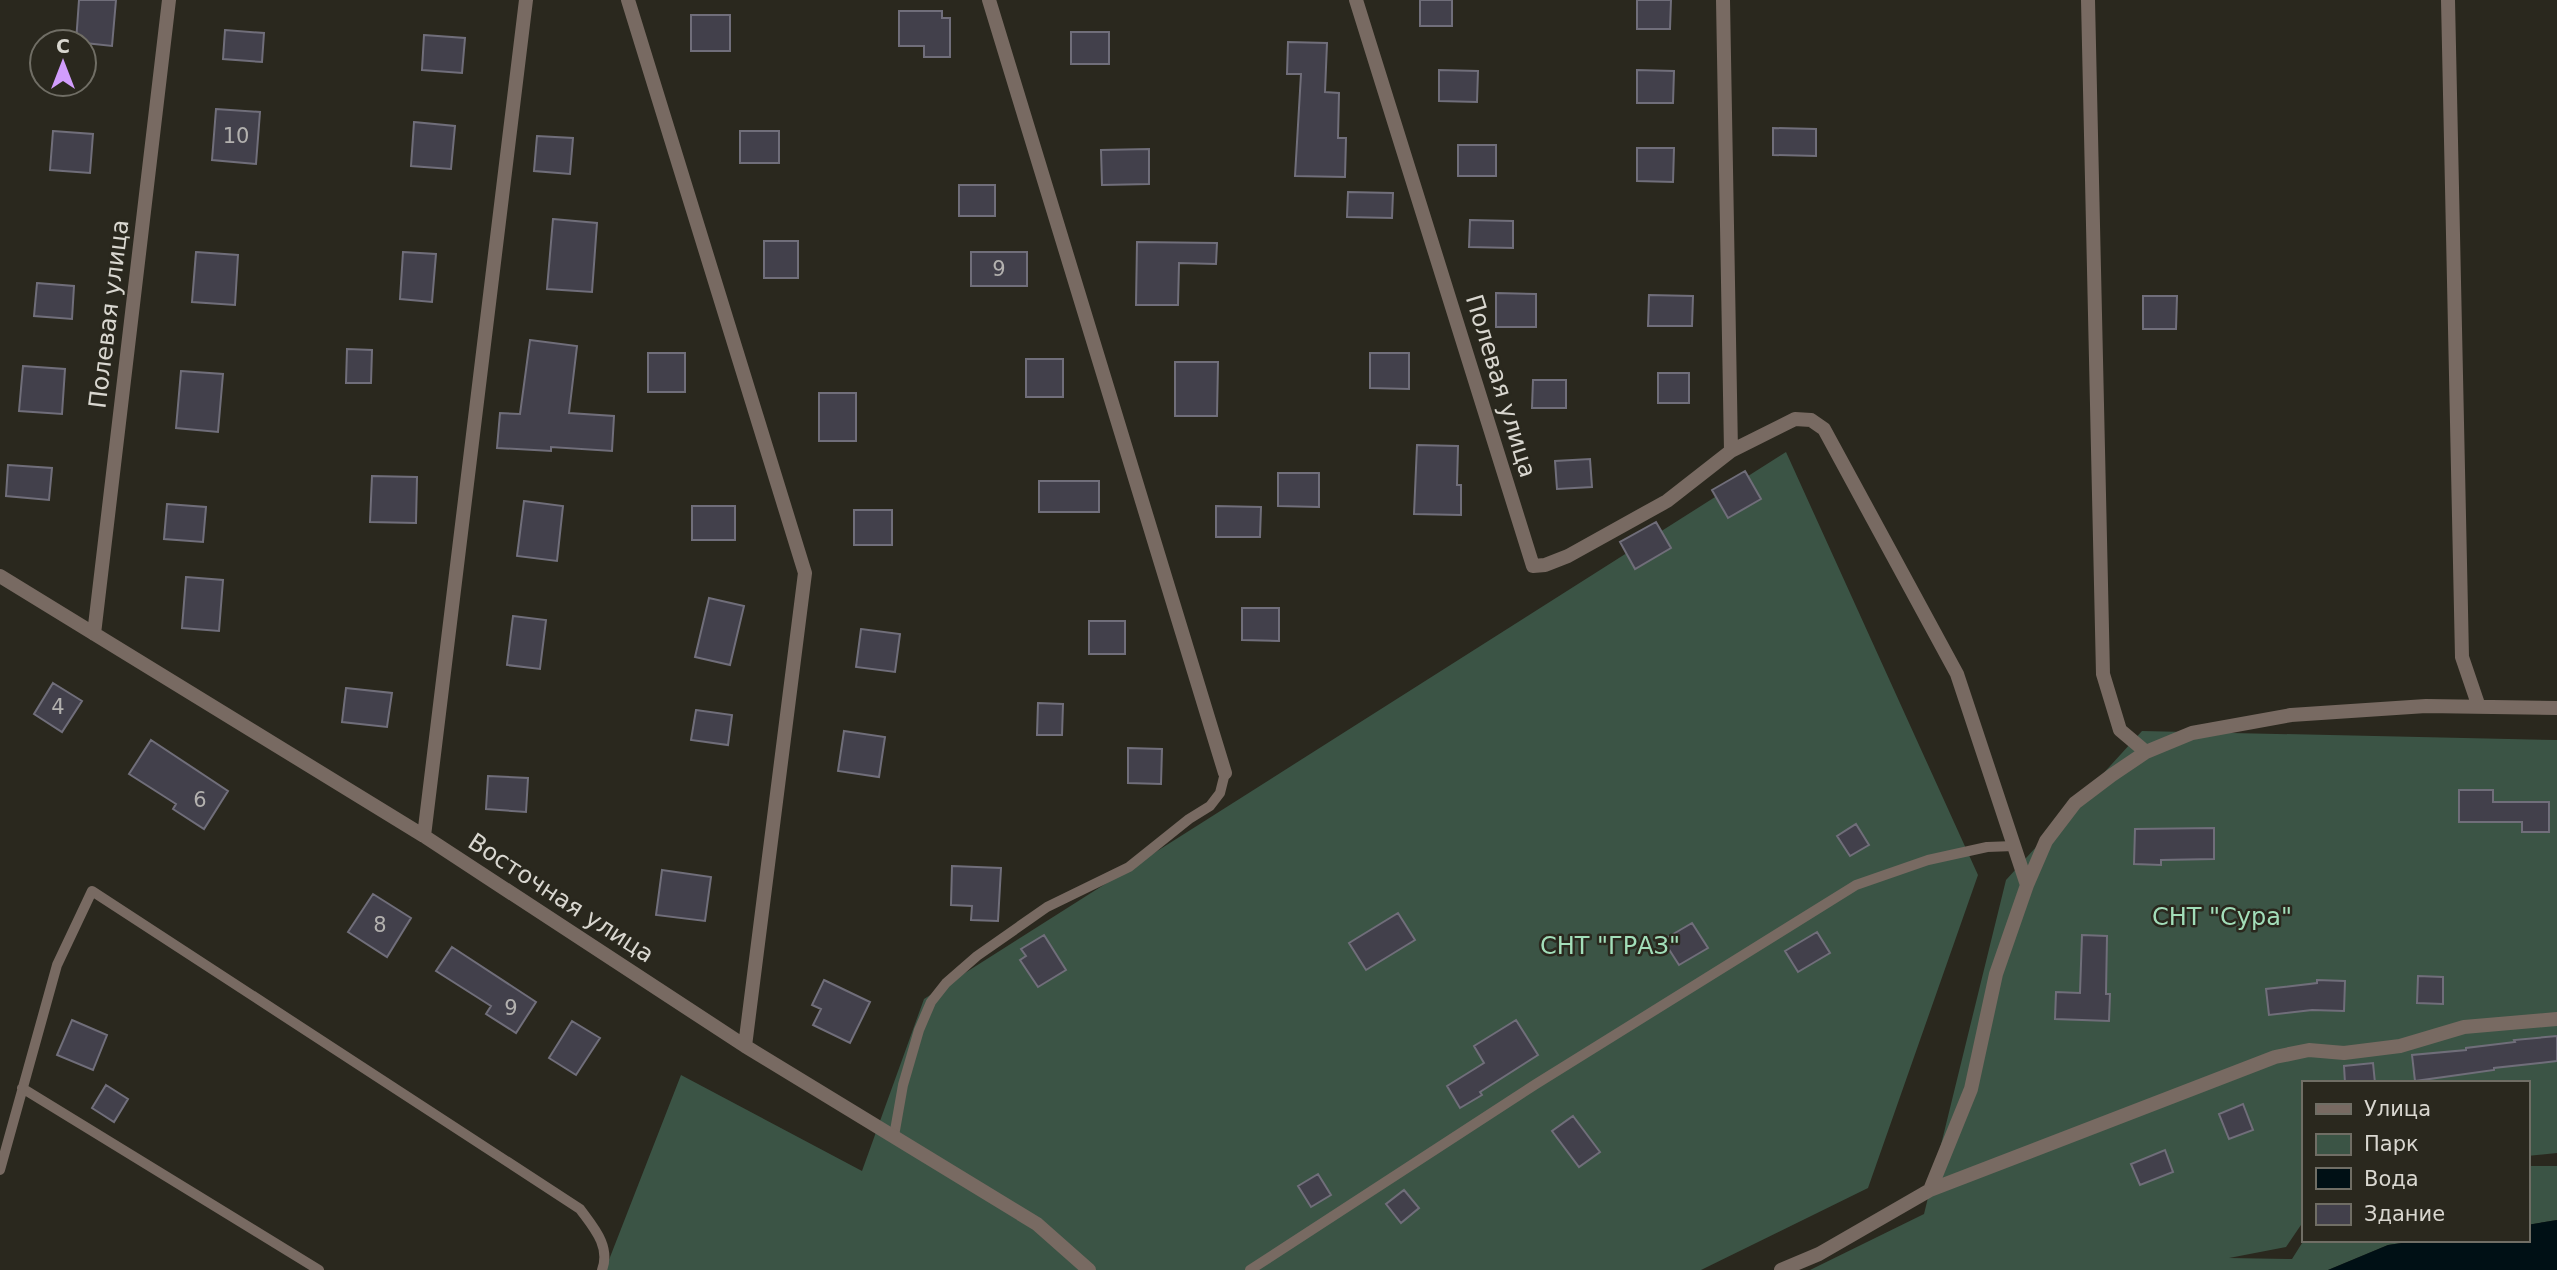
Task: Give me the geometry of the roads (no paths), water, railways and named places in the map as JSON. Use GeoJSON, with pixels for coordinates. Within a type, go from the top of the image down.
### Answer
{"type":"FeatureCollection","features":[{"type":"Feature","properties":{"kind":"street","name":"Полевая улица"},"geometry":{"type":"LineString","coordinates":[[94,634],[169,0]]}},
{"type":"Feature","properties":{"kind":"street"},"geometry":{"type":"LineString","coordinates":[[424,836],[526,0]]}},
{"type":"Feature","properties":{"kind":"street"},"geometry":{"type":"LineString","coordinates":[[628,0],[805,573],[744,1046]]}},
{"type":"Feature","properties":{"kind":"street"},"geometry":{"type":"LineString","coordinates":[[989,0],[1225,773]]}},
{"type":"Feature","properties":{"kind":"street","name":"Полевая улица"},"geometry":{"type":"LineString","coordinates":[[1356,0],[1534,566],[1545,565],[1568,556],[1667,501],[1731,451]]}},
{"type":"Feature","properties":{"kind":"street"},"geometry":{"type":"LineString","coordinates":[[1723,0],[1731,451],[1796,419],[1811,420],[1824,429],[1957,674],[2027,885]]}},
{"type":"Feature","properties":{"kind":"street"},"geometry":{"type":"LineString","coordinates":[[2088,0],[2103,674],[2120,730],[2147,752]]}},
{"type":"Feature","properties":{"kind":"street"},"geometry":{"type":"LineString","coordinates":[[2448,0],[2462,657],[2479,707]]}},
{"type":"Feature","properties":{"kind":"street","name":"Восточная улица"},"geometry":{"type":"LineString","coordinates":[[0,576],[424,836],[744,1046],[1037,1224],[1089,1270]]}},
{"type":"Feature","properties":{"kind":"street"},"geometry":{"type":"LineString","coordinates":[[1930,1190],[1971,1088],[1996,974],[2027,885],[2046,841],[2075,803],[2147,752],[2192,733],[2291,715],[2426,706],[2557,708]]}},
{"type":"Feature","properties":{"kind":"street"},"geometry":{"type":"LineString","coordinates":[[1781,1270],[1819,1254],[1930,1190],[2275,1057],[2309,1050],[2344,1053],[2400,1046],[2465,1027],[2557,1019]]}},
{"type":"Feature","properties":{"kind":"lane"},"geometry":{"type":"LineString","coordinates":[[894,1136],[903,1086],[919,1030],[931,1002],[946,983],[977,956],[1047,907],[1129,867],[1189,819],[1210,806],[1220,793],[1225,773]]}},
{"type":"Feature","properties":{"kind":"lane"},"geometry":{"type":"LineString","coordinates":[[1250,1270],[1525,1091],[1856,885],[1928,860],[1987,847],[2014,846]]}},
{"type":"Feature","properties":{"kind":"lane"},"geometry":{"type":"LineString","coordinates":[[0,1170],[57,965],[92,891],[580,1209],[603,1240],[603,1270]]}},
{"type":"Feature","properties":{"kind":"lane"},"geometry":{"type":"LineString","coordinates":[[22,1088],[319,1270]]}},
{"type":"Feature","properties":{"kind":"water"},"geometry":{"type":"Polygon","coordinates":[[[2557,1220],[2557,1270],[2328,1270],[2388,1245],[2408,1242],[2529,1242],[2529,1225],[2557,1220]]]}},
{"type":"Feature","properties":{"kind":"park label","name":"СНТ \"Сура\""},"geometry":{"type":"Point","coordinates":[2222,917]}},
{"type":"Feature","properties":{"kind":"park label","name":"СНТ \"ГРАЗ\""},"geometry":{"type":"Point","coordinates":[1610,946]}}]}
